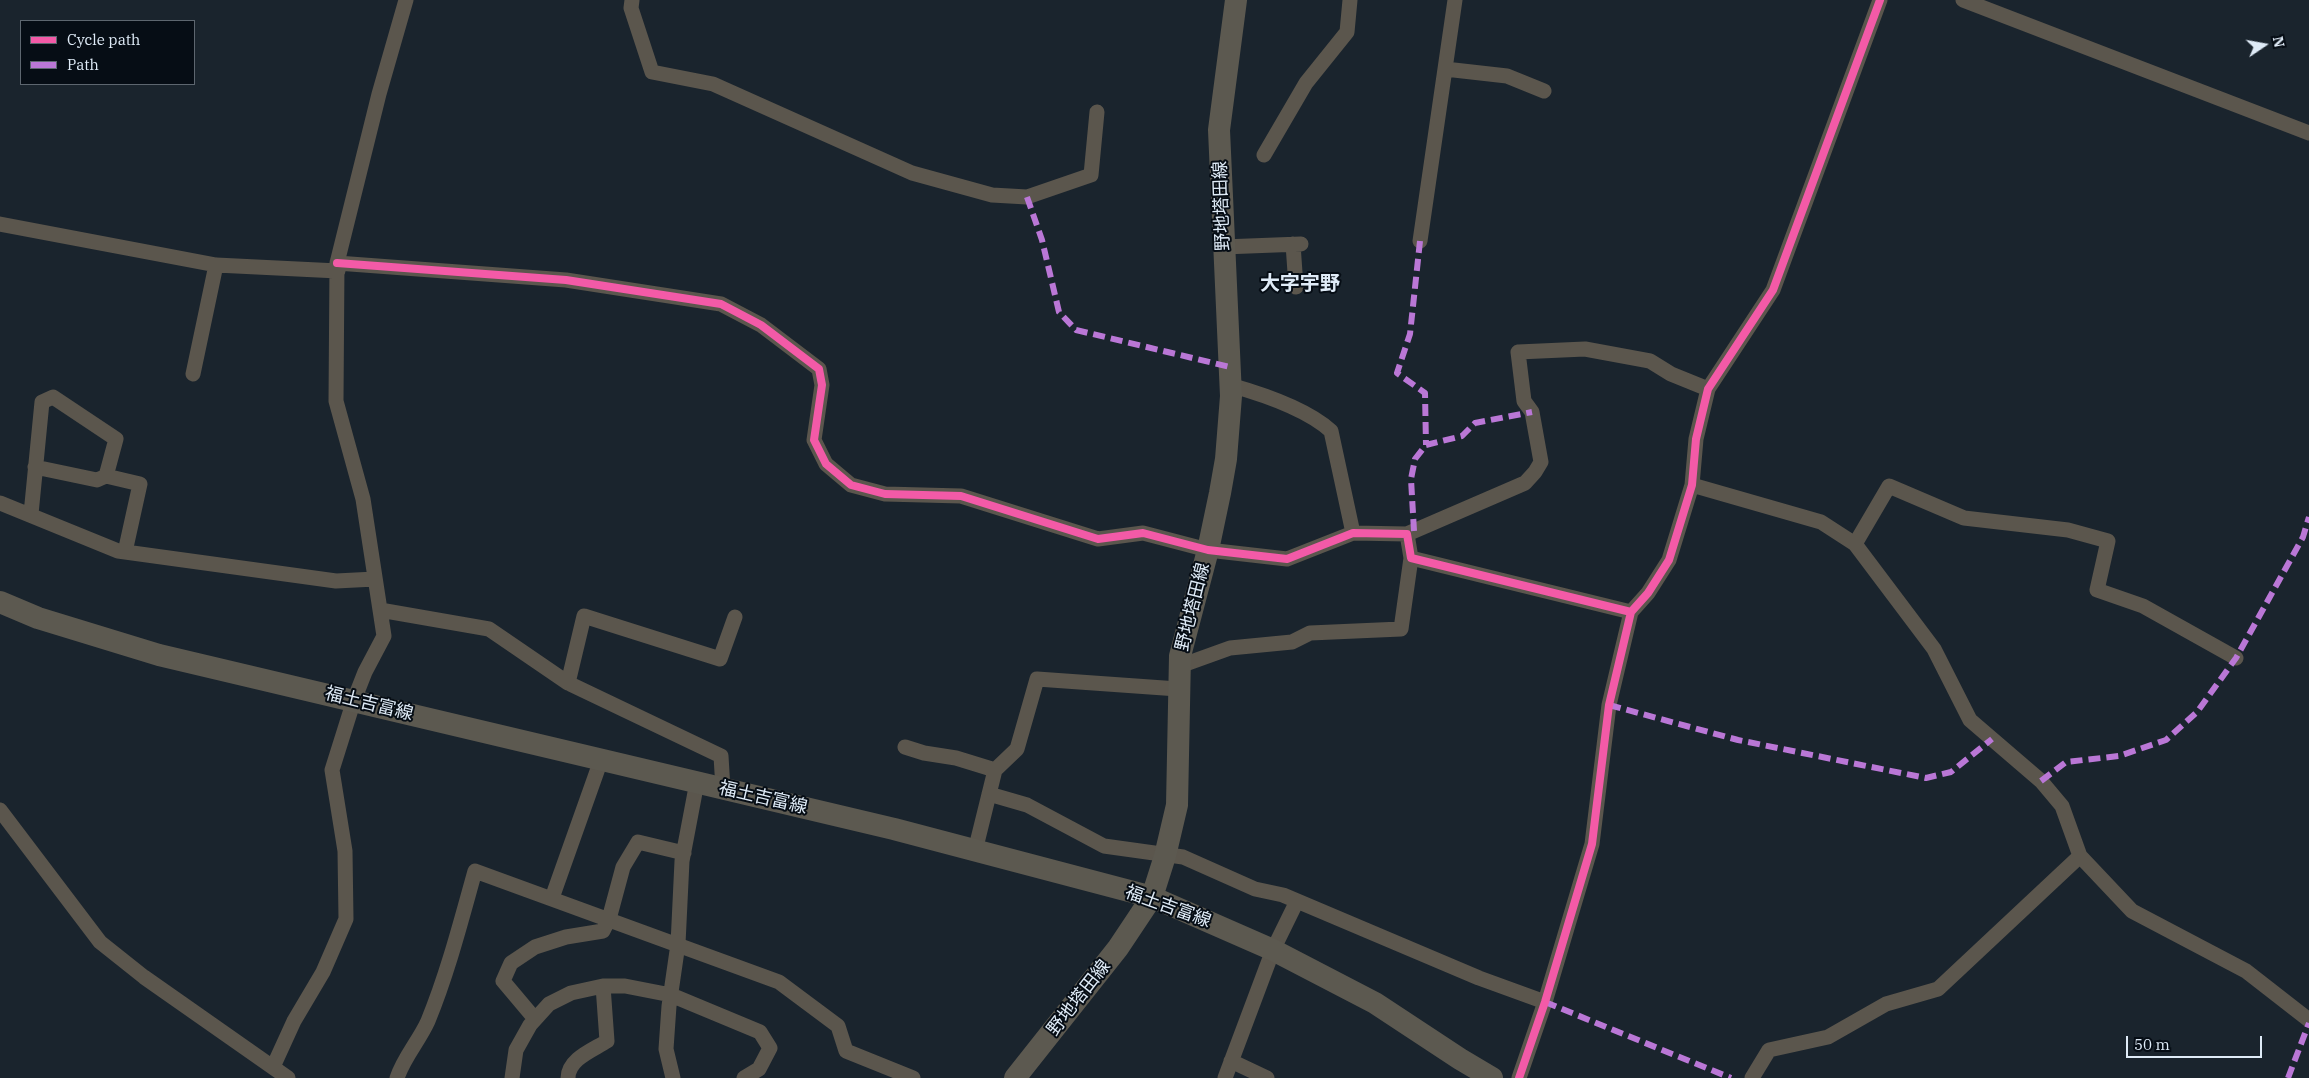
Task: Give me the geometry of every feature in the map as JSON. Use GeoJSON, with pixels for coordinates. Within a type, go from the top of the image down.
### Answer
{"type":"FeatureCollection","features":[{"type":"Feature","properties":{"kind":"main road","name":"野地塔田線"},"geometry":{"type":"LineString","coordinates":[[1015,1078],[1118,948],[1152,897],[1165,856],[1177,805],[1180,656],[1208,550],[1226,459],[1230,385],[1219,130],[1236,0]]}},
{"type":"Feature","properties":{"kind":"main road","name":"福土吉富線"},"geometry":{"type":"LineString","coordinates":[[0,602],[38,618],[159,655],[894,829],[1152,897],[1273,950],[1375,1003],[1492,1078]]}},
{"type":"Feature","properties":{"kind":"street"},"geometry":{"type":"LineString","coordinates":[[273,1067],[294,1022],[323,972],[346,919],[345,851],[332,770],[354,700],[365,672],[384,636],[363,498],[336,401],[338,267],[379,94],[406,0]]}},
{"type":"Feature","properties":{"kind":"street"},"geometry":{"type":"LineString","coordinates":[[632,0],[631,8],[652,72],[713,84],[912,174],[992,195],[1027,197],[1091,175],[1097,112]]}},
{"type":"Feature","properties":{"kind":"street"},"geometry":{"type":"LineString","coordinates":[[1264,155],[1306,83],[1347,32],[1350,0]]}},
{"type":"Feature","properties":{"kind":"street"},"geometry":{"type":"LineString","coordinates":[[1420,241],[1455,0]]}},
{"type":"Feature","properties":{"kind":"street"},"geometry":{"type":"LineString","coordinates":[[1520,1078],[1545,1002],[1592,844],[1609,705],[1632,612],[1648,593],[1669,560],[1692,485],[1696,439],[1708,389],[1772,290],[1880,0]]}},
{"type":"Feature","properties":{"kind":"street"},"geometry":{"type":"LineString","coordinates":[[1962,0],[2309,133]]}},
{"type":"Feature","properties":{"kind":"street"},"geometry":{"type":"LineString","coordinates":[[1445,69],[1506,76],[1544,90]]}},
{"type":"Feature","properties":{"kind":"street"},"geometry":{"type":"LineString","coordinates":[[0,224],[216,266],[338,267],[566,280],[721,304],[761,325],[819,369],[822,385],[814,440],[826,464],[851,486],[886,494],[961,496],[1098,540],[1143,534],[1208,550],[1287,559],[1353,533],[1407,534],[1525,483],[1541,462],[1532,412],[1524,401],[1518,352],[1585,349],[1650,361],[1671,374],[1708,389]]}},
{"type":"Feature","properties":{"kind":"street"},"geometry":{"type":"LineString","coordinates":[[1223,246],[1297,244],[1296,287]]}},
{"type":"Feature","properties":{"kind":"street"},"geometry":{"type":"LineString","coordinates":[[193,374],[216,266]]}},
{"type":"Feature","properties":{"kind":"street"},"geometry":{"type":"LineString","coordinates":[[1230,385],[1248,390],[1318,420],[1331,431],[1353,533]]}},
{"type":"Feature","properties":{"kind":"street"},"geometry":{"type":"LineString","coordinates":[[31,514],[42,402],[53,397],[116,439],[106,476]]}},
{"type":"Feature","properties":{"kind":"street"},"geometry":{"type":"LineString","coordinates":[[35,467],[97,480],[106,476],[140,484],[125,552]]}},
{"type":"Feature","properties":{"kind":"street"},"geometry":{"type":"LineString","coordinates":[[1692,485],[1821,522],[1855,544],[1934,649],[1970,720],[2041,781],[2062,806],[2080,856],[2132,911],[2246,971],[2309,1020]]}},
{"type":"Feature","properties":{"kind":"street"},"geometry":{"type":"LineString","coordinates":[[1855,544],[1889,486],[1964,518],[2068,530],[2108,542],[2097,590],[2143,606],[2236,658]]}},
{"type":"Feature","properties":{"kind":"street"},"geometry":{"type":"LineString","coordinates":[[0,503],[118,551],[336,581],[375,579]]}},
{"type":"Feature","properties":{"kind":"street"},"geometry":{"type":"LineString","coordinates":[[1180,666],[1230,648],[1292,642],[1310,633],[1401,629],[1411,558],[1407,534]]}},
{"type":"Feature","properties":{"kind":"street"},"geometry":{"type":"LineString","coordinates":[[1411,558],[1632,612]]}},
{"type":"Feature","properties":{"kind":"street"},"geometry":{"type":"LineString","coordinates":[[380,610],[489,629],[568,683],[721,756],[723,788]]}},
{"type":"Feature","properties":{"kind":"street"},"geometry":{"type":"LineString","coordinates":[[568,683],[584,616],[720,659],[735,617]]}},
{"type":"Feature","properties":{"kind":"street"},"geometry":{"type":"LineString","coordinates":[[975,851],[995,770],[1017,749],[1037,679],[1178,690]]}},
{"type":"Feature","properties":{"kind":"street"},"geometry":{"type":"LineString","coordinates":[[905,747],[924,753],[956,758],[995,770]]}},
{"type":"Feature","properties":{"kind":"street"},"geometry":{"type":"LineString","coordinates":[[552,898],[601,760]]}},
{"type":"Feature","properties":{"kind":"street"},"geometry":{"type":"LineString","coordinates":[[673,1078],[666,1049],[678,944],[684,852],[697,782]]}},
{"type":"Feature","properties":{"kind":"street"},"geometry":{"type":"LineString","coordinates":[[989,794],[1027,804],[1104,846],[1183,857],[1255,889],[1284,895],[1479,978],[1545,1002]]}},
{"type":"Feature","properties":{"kind":"street"},"geometry":{"type":"LineString","coordinates":[[0,810],[100,942],[144,976],[288,1078]]}},
{"type":"Feature","properties":{"kind":"street"},"geometry":{"type":"LineString","coordinates":[[535,1019],[503,981],[511,963],[535,947],[566,937],[603,931],[609,919],[623,867],[638,842],[684,852]]}},
{"type":"Feature","properties":{"kind":"street"},"geometry":{"type":"LineString","coordinates":[[1752,1078],[1769,1050],[1828,1037],[1886,1004],[1938,989],[2080,856]]}},
{"type":"Feature","properties":{"kind":"street"},"geometry":{"type":"LineString","coordinates":[[397,1078],[401,1065],[426,1025],[444,981],[475,871],[779,982],[838,1026],[846,1051],[913,1078]]}},
{"type":"Feature","properties":{"kind":"street"},"geometry":{"type":"LineString","coordinates":[[1225,1078],[1273,950],[1298,901]]}},
{"type":"Feature","properties":{"kind":"street"},"geometry":{"type":"LineString","coordinates":[[568,1078],[568,1073],[577,1059],[607,1041],[603,986]]}},
{"type":"Feature","properties":{"kind":"street"},"geometry":{"type":"LineString","coordinates":[[512,1078],[516,1050],[530,1025],[549,1004],[571,993],[603,986],[625,986],[671,995],[760,1032],[770,1048],[759,1069],[744,1078]]}},
{"type":"Feature","properties":{"kind":"street"},"geometry":{"type":"LineString","coordinates":[[1231,1060],[1267,1078]]}},
{"type":"Feature","properties":{"kind":"marked path"},"geometry":{"type":"LineString","coordinates":[[1027,197],[1042,240],[1059,312],[1076,330],[1230,367]]}},
{"type":"Feature","properties":{"kind":"marked path"},"geometry":{"type":"LineString","coordinates":[[1420,241],[1410,334],[1397,373],[1425,393],[1426,445]]}},
{"type":"Feature","properties":{"kind":"marked path"},"geometry":{"type":"LineString","coordinates":[[1414,531],[1411,479],[1415,459],[1426,445],[1462,436],[1475,423],[1532,412]]}},
{"type":"Feature","properties":{"kind":"marked path"},"geometry":{"type":"LineString","coordinates":[[2041,781],[2066,762],[2119,756],[2166,740],[2197,712],[2236,658],[2303,537],[2309,517]]}},
{"type":"Feature","properties":{"kind":"marked path"},"geometry":{"type":"LineString","coordinates":[[1609,705],[1738,740],[1926,778],[1951,772],[1992,739]]}},
{"type":"Feature","properties":{"kind":"marked path"},"geometry":{"type":"LineString","coordinates":[[1545,1002],[1731,1078]]}},
{"type":"Feature","properties":{"kind":"marked path"},"geometry":{"type":"LineString","coordinates":[[2288,1078],[2309,1023]]}},
{"type":"Feature","properties":{"kind":"cycle path"},"geometry":{"type":"LineString","coordinates":[[1519,1078],[1545,1002],[1592,844],[1609,705],[1631,612],[1648,593],[1669,560],[1692,485],[1696,439],[1708,389],[1773,290],[1880,0]]}},
{"type":"Feature","properties":{"kind":"cycle path"},"geometry":{"type":"LineString","coordinates":[[337,263],[566,280],[721,304],[761,325],[819,369],[822,385],[814,440],[826,464],[851,485],[885,494],[961,496],[1098,539],[1143,533],[1208,550],[1287,559],[1353,533],[1407,534],[1411,558],[1631,612]]}},
{"type":"Feature","properties":{"kind":"district","name":"大字宇野"},"geometry":{"type":"Point","coordinates":[1300,284]}}]}
